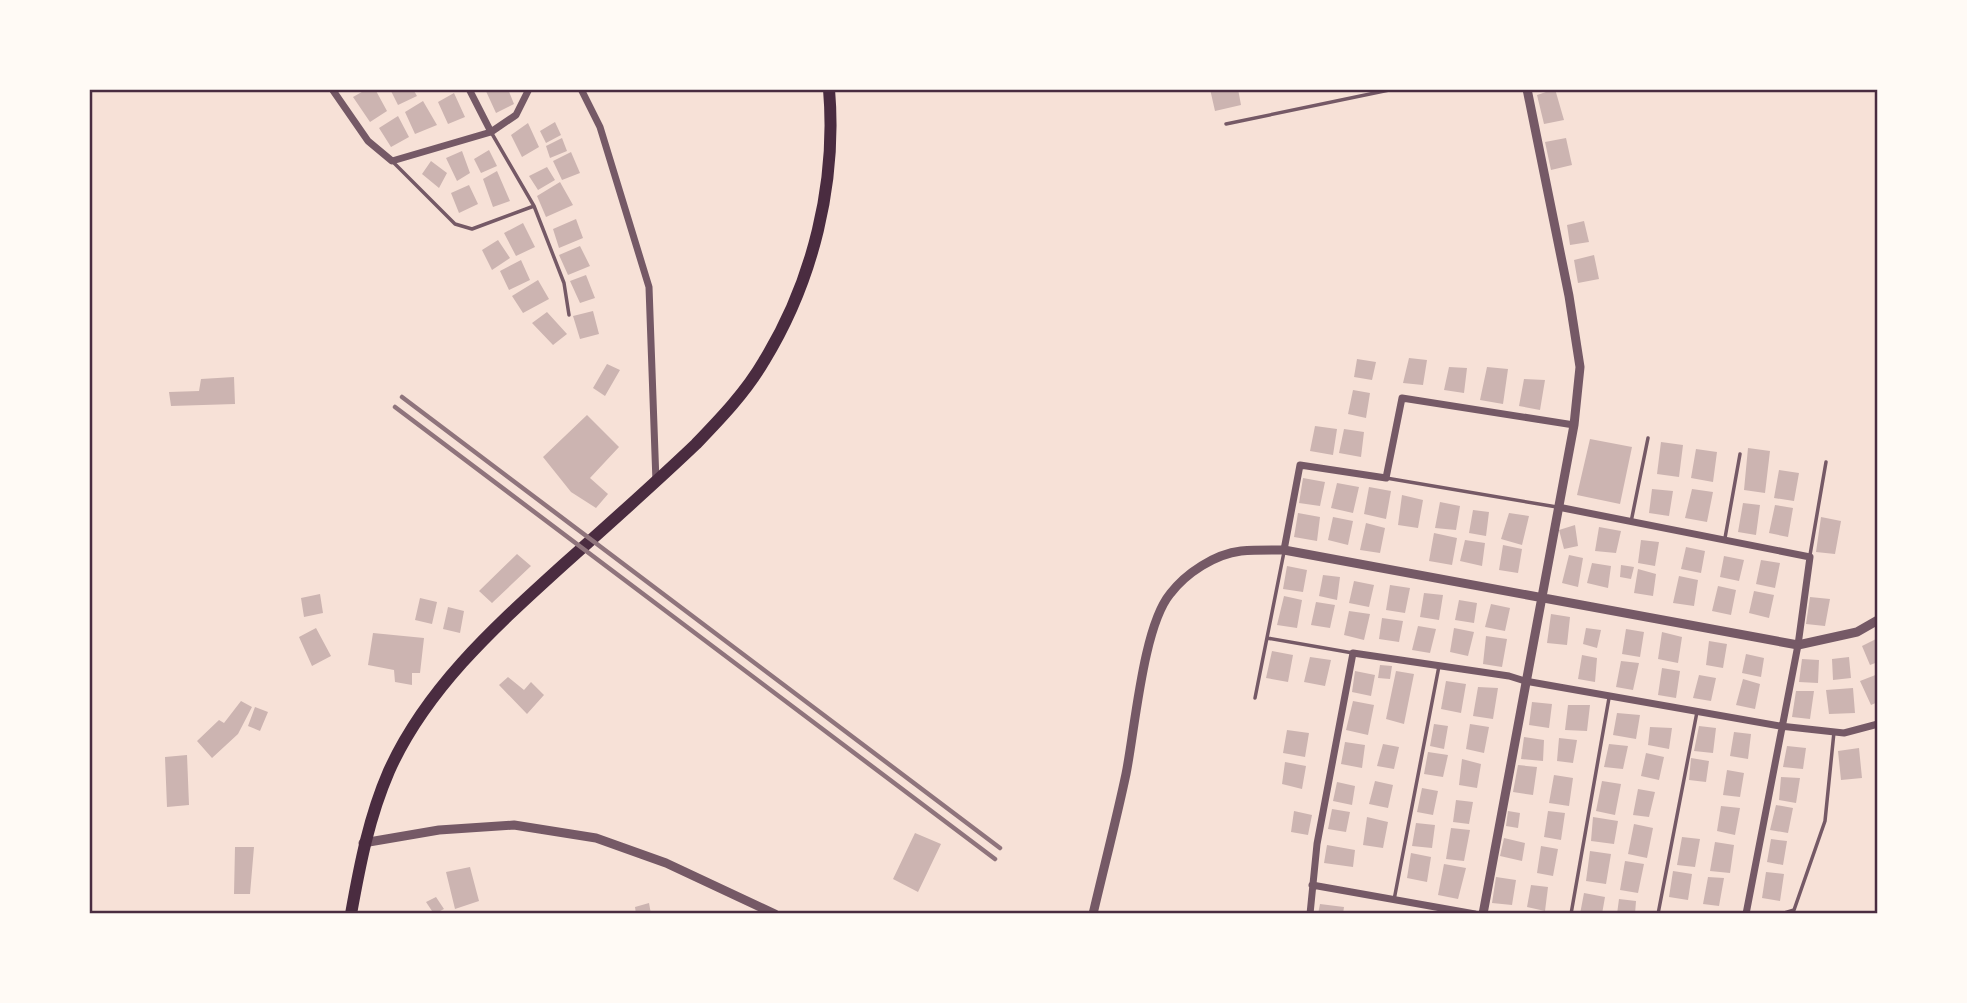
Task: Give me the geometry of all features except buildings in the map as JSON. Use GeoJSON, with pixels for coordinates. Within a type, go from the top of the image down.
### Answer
{"type":"FeatureCollection","features":[{"type":"Feature","properties":{"kind":"highway"},"geometry":{"type":"LineString","coordinates":[[351,914],[363,843],[390,769],[430,701],[457,666],[524,600],[656,483],[723,416],[769,353],[793,304],[811,256],[824,202],[831,137],[829,89]]}},
{"type":"Feature","properties":{"kind":"street"},"geometry":{"type":"LineString","coordinates":[[345,89],[334,92],[368,141],[392,161],[491,132],[516,115],[529,89]]}},
{"type":"Feature","properties":{"kind":"street"},"geometry":{"type":"LineString","coordinates":[[469,89],[491,132]]}},
{"type":"Feature","properties":{"kind":"street"},"geometry":{"type":"LineString","coordinates":[[581,89],[600,127],[649,287],[656,483]]}},
{"type":"Feature","properties":{"kind":"street"},"geometry":{"type":"LineString","coordinates":[[1483,914],[1574,425],[1580,367],[1569,296],[1527,89]]}},
{"type":"Feature","properties":{"kind":"street"},"geometry":{"type":"LineString","coordinates":[[1284,550],[1300,466],[1386,478],[1402,398],[1574,425]]}},
{"type":"Feature","properties":{"kind":"street"},"geometry":{"type":"LineString","coordinates":[[1558,507],[1810,557],[1798,645],[1780,726],[1746,914]]}},
{"type":"Feature","properties":{"kind":"street"},"geometry":{"type":"LineString","coordinates":[[1093,914],[1126,773],[1158,611],[1189,573],[1239,551],[1284,550],[1798,645],[1857,632],[1878,620]]}},
{"type":"Feature","properties":{"kind":"street"},"geometry":{"type":"LineString","coordinates":[[1310,914],[1317,844],[1353,653],[1508,676],[1780,726],[1844,733],[1878,724]]}},
{"type":"Feature","properties":{"kind":"street"},"geometry":{"type":"LineString","coordinates":[[363,843],[439,830],[514,825],[596,838],[666,863],[775,914]]}},
{"type":"Feature","properties":{"kind":"street"},"geometry":{"type":"LineString","coordinates":[[1312,885],[1475,914]]}},
{"type":"Feature","properties":{"kind":"lane"},"geometry":{"type":"LineString","coordinates":[[1226,124],[1394,89]]}},
{"type":"Feature","properties":{"kind":"lane"},"geometry":{"type":"LineString","coordinates":[[491,132],[534,206],[564,283],[569,315]]}},
{"type":"Feature","properties":{"kind":"lane"},"geometry":{"type":"LineString","coordinates":[[392,161],[455,224],[472,229],[534,206]]}},
{"type":"Feature","properties":{"kind":"lane"},"geometry":{"type":"LineString","coordinates":[[1631,522],[1648,438]]}},
{"type":"Feature","properties":{"kind":"lane"},"geometry":{"type":"LineString","coordinates":[[1725,541],[1740,454]]}},
{"type":"Feature","properties":{"kind":"lane"},"geometry":{"type":"LineString","coordinates":[[1810,557],[1826,463]]}},
{"type":"Feature","properties":{"kind":"lane"},"geometry":{"type":"LineString","coordinates":[[1386,478],[1558,507]]}},
{"type":"Feature","properties":{"kind":"lane"},"geometry":{"type":"LineString","coordinates":[[1255,698],[1284,550]]}},
{"type":"Feature","properties":{"kind":"lane"},"geometry":{"type":"LineString","coordinates":[[1267,638],[1353,653]]}},
{"type":"Feature","properties":{"kind":"lane"},"geometry":{"type":"LineString","coordinates":[[1394,900],[1439,666]]}},
{"type":"Feature","properties":{"kind":"lane"},"geometry":{"type":"LineString","coordinates":[[1570,914],[1609,695]]}},
{"type":"Feature","properties":{"kind":"lane"},"geometry":{"type":"LineString","coordinates":[[1658,914],[1696,712]]}},
{"type":"Feature","properties":{"kind":"lane"},"geometry":{"type":"LineString","coordinates":[[1782,914],[1794,910],[1825,821],[1834,732]]}},
{"type":"Feature","properties":{"kind":"railway"},"geometry":{"type":"LineString","coordinates":[[402,397],[1000,848]]}},
{"type":"Feature","properties":{"kind":"railway"},"geometry":{"type":"LineString","coordinates":[[395,407],[995,859]]}}]}
